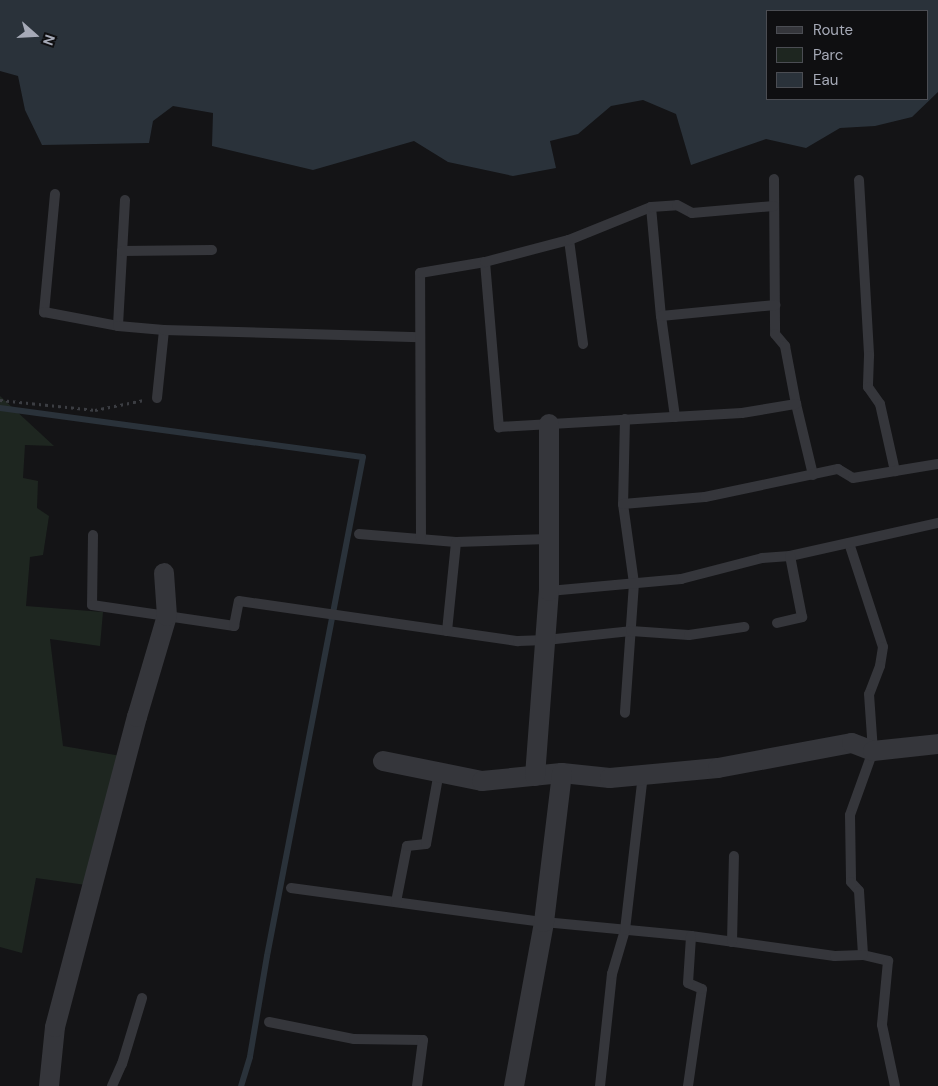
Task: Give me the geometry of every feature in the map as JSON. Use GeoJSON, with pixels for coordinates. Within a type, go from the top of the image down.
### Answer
{"type":"FeatureCollection","features":[{"type":"Feature","properties":{"kind":"street"},"geometry":{"type":"LineString","coordinates":[[535,776],[549,590],[549,424]]}},
{"type":"Feature","properties":{"kind":"street"},"geometry":{"type":"LineString","coordinates":[[49,1086],[55,1026],[137,717],[167,616],[164,572]]}},
{"type":"Feature","properties":{"kind":"street"},"geometry":{"type":"LineString","coordinates":[[384,761],[482,781],[562,774],[610,778],[718,768],[852,743],[873,751],[938,744]]}},
{"type":"Feature","properties":{"kind":"street"},"geometry":{"type":"LineString","coordinates":[[514,1086],[544,922],[562,774]]}},
{"type":"Feature","properties":{"kind":"lane"},"geometry":{"type":"LineString","coordinates":[[774,179],[775,334],[785,346],[796,404],[813,475]]}},
{"type":"Feature","properties":{"kind":"lane"},"geometry":{"type":"LineString","coordinates":[[859,180],[869,356],[868,387],[880,404],[895,471]]}},
{"type":"Feature","properties":{"kind":"lane"},"geometry":{"type":"LineString","coordinates":[[55,194],[44,312],[118,326],[164,330],[420,337]]}},
{"type":"Feature","properties":{"kind":"lane"},"geometry":{"type":"LineString","coordinates":[[118,326],[125,200]]}},
{"type":"Feature","properties":{"kind":"lane"},"geometry":{"type":"LineString","coordinates":[[421,539],[420,273],[485,262],[569,240],[651,207],[677,206],[692,213],[774,206]]}},
{"type":"Feature","properties":{"kind":"lane"},"geometry":{"type":"LineString","coordinates":[[651,207],[661,316],[675,417]]}},
{"type":"Feature","properties":{"kind":"lane"},"geometry":{"type":"LineString","coordinates":[[569,240],[583,344]]}},
{"type":"Feature","properties":{"kind":"lane"},"geometry":{"type":"LineString","coordinates":[[122,251],[212,250]]}},
{"type":"Feature","properties":{"kind":"lane"},"geometry":{"type":"LineString","coordinates":[[485,262],[499,427],[742,413],[796,404]]}},
{"type":"Feature","properties":{"kind":"lane"},"geometry":{"type":"LineString","coordinates":[[661,316],[775,304]]}},
{"type":"Feature","properties":{"kind":"lane"},"geometry":{"type":"LineString","coordinates":[[157,398],[164,330]]}},
{"type":"Feature","properties":{"kind":"lane"},"geometry":{"type":"LineString","coordinates":[[625,420],[623,504],[634,583],[625,713]]}},
{"type":"Feature","properties":{"kind":"lane"},"geometry":{"type":"LineString","coordinates":[[623,504],[705,497],[838,469],[853,478],[938,464]]}},
{"type":"Feature","properties":{"kind":"lane"},"geometry":{"type":"LineString","coordinates":[[549,590],[681,579],[762,558],[790,556],[938,523]]}},
{"type":"Feature","properties":{"kind":"lane"},"geometry":{"type":"LineString","coordinates":[[359,534],[456,542],[549,539]]}},
{"type":"Feature","properties":{"kind":"lane"},"geometry":{"type":"LineString","coordinates":[[93,535],[92,605],[234,626],[239,601],[518,641],[631,631],[690,635],[744,627]]}},
{"type":"Feature","properties":{"kind":"lane"},"geometry":{"type":"LineString","coordinates":[[447,631],[456,542]]}},
{"type":"Feature","properties":{"kind":"lane"},"geometry":{"type":"LineString","coordinates":[[849,544],[883,647],[880,666],[869,694],[873,751],[850,815],[851,882],[859,891],[863,955]]}},
{"type":"Feature","properties":{"kind":"lane"},"geometry":{"type":"LineString","coordinates":[[777,623],[802,617],[790,556]]}},
{"type":"Feature","properties":{"kind":"lane"},"geometry":{"type":"LineString","coordinates":[[396,902],[407,846],[426,844],[439,772]]}},
{"type":"Feature","properties":{"kind":"lane"},"geometry":{"type":"LineString","coordinates":[[600,1086],[612,974],[626,930],[643,775]]}},
{"type":"Feature","properties":{"kind":"lane"},"geometry":{"type":"LineString","coordinates":[[732,942],[734,856]]}},
{"type":"Feature","properties":{"kind":"lane"},"geometry":{"type":"LineString","coordinates":[[291,888],[544,922],[692,936],[835,956],[863,955],[888,961],[882,1025],[895,1086]]}},
{"type":"Feature","properties":{"kind":"lane"},"geometry":{"type":"LineString","coordinates":[[688,1086],[702,989],[688,983],[692,936]]}},
{"type":"Feature","properties":{"kind":"lane"},"geometry":{"type":"LineString","coordinates":[[112,1086],[122,1064],[142,998]]}},
{"type":"Feature","properties":{"kind":"lane"},"geometry":{"type":"LineString","coordinates":[[269,1022],[354,1039],[423,1040],[417,1086]]}},
{"type":"Feature","properties":{"kind":"path"},"geometry":{"type":"LineString","coordinates":[[0,400],[95,410],[157,398]]}},
{"type":"Feature","properties":{"kind":"green space"},"geometry":{"type":"Polygon","coordinates":[[[0,396],[54,446],[25,445],[23,478],[38,481],[37,508],[49,516],[43,555],[30,557],[26,606],[103,612],[100,646],[50,639],[63,746],[121,756],[86,885],[36,878],[22,953],[0,947],[0,396]]]}},
{"type":"Feature","properties":{"kind":"water"},"geometry":{"type":"Polygon","coordinates":[[[0,0],[938,0],[938,92],[912,117],[875,126],[840,128],[806,148],[766,139],[691,165],[676,114],[643,100],[611,106],[578,134],[550,141],[556,168],[513,176],[448,162],[414,141],[313,170],[212,146],[213,113],[173,106],[153,121],[149,143],[42,145],[25,110],[18,76],[0,71],[0,0]]]}},
{"type":"Feature","properties":{"kind":"waterway"},"geometry":{"type":"LineString","coordinates":[[0,408],[363,457],[267,956],[250,1057],[241,1086]]}}]}
